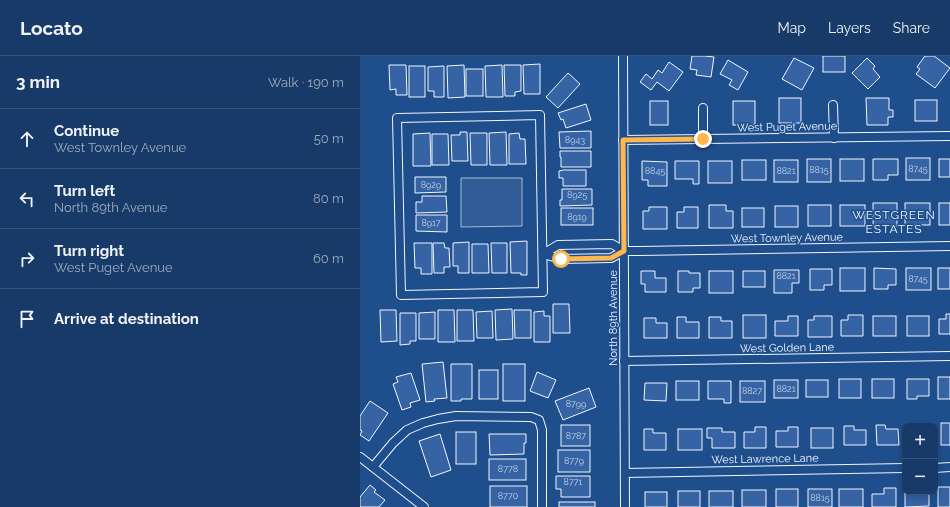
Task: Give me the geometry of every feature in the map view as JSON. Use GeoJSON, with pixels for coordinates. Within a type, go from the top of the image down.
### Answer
{"type":"FeatureCollection","features":[{"type":"Feature","properties":{"kind":"street","name":"North 89th Avenue"},"geometry":{"type":"LineString","coordinates":[[623,56],[625,507]]}},
{"type":"Feature","properties":{"kind":"street"},"geometry":{"type":"LineString","coordinates":[[833,105],[834,138]]}},
{"type":"Feature","properties":{"kind":"street"},"geometry":{"type":"LineString","coordinates":[[703,108],[703,139]]}},
{"type":"Feature","properties":{"kind":"street"},"geometry":{"type":"LineString","coordinates":[[540,115],[543,254],[544,292],[401,295],[397,118],[540,115]]}},
{"type":"Feature","properties":{"kind":"street","name":"West Puget Avenue"},"geometry":{"type":"LineString","coordinates":[[623,140],[950,136]]}},
{"type":"Feature","properties":{"kind":"street"},"geometry":{"type":"LineString","coordinates":[[587,244],[587,258]]}},
{"type":"Feature","properties":{"kind":"street","name":"West Townley Avenue"},"geometry":{"type":"LineString","coordinates":[[543,254],[558,245],[612,244],[624,251]]}},
{"type":"Feature","properties":{"kind":"street","name":"West Townley Avenue"},"geometry":{"type":"LineString","coordinates":[[543,254],[561,259],[611,258],[624,251],[950,246]]}},
{"type":"Feature","properties":{"kind":"street","name":"West Golden Lane"},"geometry":{"type":"LineString","coordinates":[[624,361],[950,356]]}},
{"type":"Feature","properties":{"kind":"street"},"geometry":{"type":"LineString","coordinates":[[373,467],[393,443],[407,430],[423,423],[456,416],[530,417],[539,420],[542,430],[542,507]]}},
{"type":"Feature","properties":{"kind":"street"},"geometry":{"type":"LineString","coordinates":[[360,457],[424,507]]}},
{"type":"Feature","properties":{"kind":"street"},"geometry":{"type":"LineString","coordinates":[[938,468],[950,467]]}},
{"type":"Feature","properties":{"kind":"street","name":"West Lawrence Lane"},"geometry":{"type":"LineString","coordinates":[[625,473],[902,468]]}},
{"type":"Feature","properties":{"kind":"shaded area"},"geometry":{"type":"Polygon","coordinates":[[[461,178],[522,178],[522,226],[461,227],[461,178]]]}},
{"type":"Feature","properties":{"kind":"building"},"geometry":{"type":"Polygon","coordinates":[[[692,56],[714,57],[711,77],[696,75],[697,70],[690,69],[692,56]]]}},
{"type":"Feature","properties":{"kind":"building"},"geometry":{"type":"Polygon","coordinates":[[[823,56],[845,56],[845,72],[823,72],[823,56]]]}},
{"type":"Feature","properties":{"kind":"building"},"geometry":{"type":"Polygon","coordinates":[[[925,56],[934,56],[950,68],[935,88],[916,74],[920,69],[917,67],[925,56]]]}},
{"type":"Feature","properties":{"kind":"building"},"geometry":{"type":"Polygon","coordinates":[[[794,58],[814,68],[802,90],[782,79],[794,58]]]}},
{"type":"Feature","properties":{"kind":"building"},"geometry":{"type":"Polygon","coordinates":[[[867,58],[875,66],[873,69],[880,77],[868,89],[852,73],[867,58]]]}},
{"type":"Feature","properties":{"kind":"building"},"geometry":{"type":"Polygon","coordinates":[[[728,60],[748,72],[738,90],[729,85],[732,80],[720,74],[728,60]]]}},
{"type":"Feature","properties":{"kind":"building"},"geometry":{"type":"Polygon","coordinates":[[[669,62],[683,72],[669,91],[657,82],[651,90],[640,82],[646,74],[652,79],[658,70],[662,73],[669,62]]]}},
{"type":"Feature","properties":{"kind":"building"},"geometry":{"type":"Polygon","coordinates":[[[540,64],[540,94],[524,94],[523,65],[540,64]]]}},
{"type":"Feature","properties":{"kind":"building"},"geometry":{"type":"Polygon","coordinates":[[[389,65],[406,65],[407,95],[396,95],[396,89],[390,90],[389,65]]]}},
{"type":"Feature","properties":{"kind":"building"},"geometry":{"type":"Polygon","coordinates":[[[464,65],[465,97],[448,98],[447,66],[464,65]]]}},
{"type":"Feature","properties":{"kind":"building"},"geometry":{"type":"Polygon","coordinates":[[[502,65],[503,97],[486,97],[485,66],[502,65]]]}},
{"type":"Feature","properties":{"kind":"building"},"geometry":{"type":"Polygon","coordinates":[[[504,65],[521,65],[521,91],[515,92],[515,96],[505,96],[504,65]]]}},
{"type":"Feature","properties":{"kind":"building"},"geometry":{"type":"Polygon","coordinates":[[[409,66],[425,66],[425,97],[409,97],[409,66]]]}},
{"type":"Feature","properties":{"kind":"building"},"geometry":{"type":"Polygon","coordinates":[[[444,66],[444,97],[434,97],[434,91],[428,91],[428,67],[444,66]]]}},
{"type":"Feature","properties":{"kind":"building"},"geometry":{"type":"Polygon","coordinates":[[[466,69],[483,69],[483,96],[466,96],[466,69]]]}},
{"type":"Feature","properties":{"kind":"building"},"geometry":{"type":"Polygon","coordinates":[[[568,73],[580,84],[558,108],[546,97],[568,73]]]}},
{"type":"Feature","properties":{"kind":"building"},"geometry":{"type":"Polygon","coordinates":[[[779,98],[801,98],[801,123],[779,123],[779,98]]]}},
{"type":"Feature","properties":{"kind":"building"},"geometry":{"type":"Polygon","coordinates":[[[866,98],[889,98],[889,110],[893,110],[893,117],[888,117],[888,125],[867,125],[866,98]]]}},
{"type":"Feature","properties":{"kind":"building"},"geometry":{"type":"Polygon","coordinates":[[[915,100],[937,100],[937,121],[915,121],[915,100]]]}},
{"type":"Feature","properties":{"kind":"building"},"geometry":{"type":"Polygon","coordinates":[[[650,101],[668,101],[668,125],[650,125],[650,101]]]}},
{"type":"Feature","properties":{"kind":"building"},"geometry":{"type":"Polygon","coordinates":[[[733,101],[755,101],[755,125],[733,125],[733,101]]]}},
{"type":"Feature","properties":{"kind":"building"},"geometry":{"type":"Polygon","coordinates":[[[586,104],[591,120],[566,128],[563,119],[561,120],[558,113],[586,104]]]}},
{"type":"Feature","properties":{"kind":"building"},"geometry":{"type":"Polygon","coordinates":[[[591,131],[591,148],[560,148],[559,132],[591,131]]]}},
{"type":"Feature","properties":{"kind":"building"},"geometry":{"type":"Polygon","coordinates":[[[460,132],[467,132],[468,161],[452,161],[451,135],[460,135],[460,132]]]}},
{"type":"Feature","properties":{"kind":"building"},"geometry":{"type":"Polygon","coordinates":[[[506,132],[507,165],[490,165],[489,133],[506,132]]]}},
{"type":"Feature","properties":{"kind":"building"},"geometry":{"type":"Polygon","coordinates":[[[430,133],[431,166],[413,166],[413,134],[430,133]]]}},
{"type":"Feature","properties":{"kind":"building"},"geometry":{"type":"Polygon","coordinates":[[[470,133],[487,133],[487,165],[471,165],[470,133]]]}},
{"type":"Feature","properties":{"kind":"building"},"geometry":{"type":"Polygon","coordinates":[[[519,133],[520,139],[525,139],[526,164],[509,164],[509,134],[519,133]]]}},
{"type":"Feature","properties":{"kind":"building"},"geometry":{"type":"Polygon","coordinates":[[[432,134],[448,134],[449,165],[432,165],[432,134]]]}},
{"type":"Feature","properties":{"kind":"building"},"geometry":{"type":"Polygon","coordinates":[[[560,151],[591,151],[591,167],[561,167],[560,151]]]}},
{"type":"Feature","properties":{"kind":"building"},"geometry":{"type":"Polygon","coordinates":[[[906,158],[930,158],[930,180],[906,180],[906,158]]]}},
{"type":"Feature","properties":{"kind":"building"},"geometry":{"type":"Polygon","coordinates":[[[807,159],[831,159],[831,182],[807,182],[807,159]]]}},
{"type":"Feature","properties":{"kind":"building"},"geometry":{"type":"Polygon","coordinates":[[[840,159],[864,159],[864,181],[840,181],[840,159]]]}},
{"type":"Feature","properties":{"kind":"building"},"geometry":{"type":"Polygon","coordinates":[[[873,159],[898,159],[898,175],[888,175],[888,180],[873,180],[873,159]]]}},
{"type":"Feature","properties":{"kind":"building"},"geometry":{"type":"Polygon","coordinates":[[[939,159],[950,159],[950,177],[939,177],[939,159]]]}},
{"type":"Feature","properties":{"kind":"building"},"geometry":{"type":"Polygon","coordinates":[[[742,160],[766,160],[766,180],[742,180],[742,160]]]}},
{"type":"Feature","properties":{"kind":"building"},"geometry":{"type":"Polygon","coordinates":[[[774,160],[798,160],[798,182],[774,182],[774,160]]]}},
{"type":"Feature","properties":{"kind":"building"},"geometry":{"type":"Polygon","coordinates":[[[642,161],[667,162],[667,186],[648,186],[648,180],[642,180],[642,161]]]}},
{"type":"Feature","properties":{"kind":"building"},"geometry":{"type":"Polygon","coordinates":[[[675,161],[699,161],[699,184],[693,184],[693,179],[675,179],[675,161]]]}},
{"type":"Feature","properties":{"kind":"building"},"geometry":{"type":"Polygon","coordinates":[[[708,161],[732,161],[732,183],[708,183],[708,161]]]}},
{"type":"Feature","properties":{"kind":"building"},"geometry":{"type":"Polygon","coordinates":[[[586,170],[586,186],[563,186],[563,178],[559,178],[559,171],[586,170]]]}},
{"type":"Feature","properties":{"kind":"building"},"geometry":{"type":"Polygon","coordinates":[[[415,177],[446,177],[446,192],[415,193],[415,177]]]}},
{"type":"Feature","properties":{"kind":"building"},"geometry":{"type":"Polygon","coordinates":[[[562,189],[592,189],[592,205],[560,206],[560,200],[562,200],[562,189]]]}},
{"type":"Feature","properties":{"kind":"building"},"geometry":{"type":"Polygon","coordinates":[[[422,196],[446,196],[447,212],[416,213],[416,202],[422,202],[422,196]]]}},
{"type":"Feature","properties":{"kind":"building"},"geometry":{"type":"Polygon","coordinates":[[[873,203],[897,203],[897,226],[873,226],[873,203]]]}},
{"type":"Feature","properties":{"kind":"building"},"geometry":{"type":"Polygon","coordinates":[[[905,203],[930,203],[930,225],[905,225],[905,203]]]}},
{"type":"Feature","properties":{"kind":"building"},"geometry":{"type":"Polygon","coordinates":[[[939,203],[950,203],[950,225],[939,225],[939,203]]]}},
{"type":"Feature","properties":{"kind":"building"},"geometry":{"type":"Polygon","coordinates":[[[709,205],[726,205],[726,211],[733,211],[733,228],[709,228],[709,205]]]}},
{"type":"Feature","properties":{"kind":"building"},"geometry":{"type":"Polygon","coordinates":[[[808,205],[831,205],[831,226],[808,226],[808,205]]]}},
{"type":"Feature","properties":{"kind":"building"},"geometry":{"type":"Polygon","coordinates":[[[840,205],[865,205],[865,226],[840,226],[840,205]]]}},
{"type":"Feature","properties":{"kind":"building"},"geometry":{"type":"Polygon","coordinates":[[[775,206],[798,206],[798,227],[775,227],[775,206]]]}},
{"type":"Feature","properties":{"kind":"building"},"geometry":{"type":"Polygon","coordinates":[[[649,207],[667,207],[667,229],[643,229],[643,211],[649,211],[649,207]]]}},
{"type":"Feature","properties":{"kind":"building"},"geometry":{"type":"Polygon","coordinates":[[[684,207],[698,207],[698,228],[677,228],[677,212],[684,212],[684,207]]]}},
{"type":"Feature","properties":{"kind":"building"},"geometry":{"type":"Polygon","coordinates":[[[561,208],[593,208],[593,225],[561,225],[561,208]]]}},
{"type":"Feature","properties":{"kind":"building"},"geometry":{"type":"Polygon","coordinates":[[[742,208],[764,208],[764,227],[742,227],[742,208]]]}},
{"type":"Feature","properties":{"kind":"building"},"geometry":{"type":"Polygon","coordinates":[[[416,215],[447,215],[447,232],[416,231],[416,215]]]}},
{"type":"Feature","properties":{"kind":"building"},"geometry":{"type":"Polygon","coordinates":[[[527,241],[527,275],[521,275],[521,273],[511,273],[510,242],[527,241]]]}},
{"type":"Feature","properties":{"kind":"building"},"geometry":{"type":"Polygon","coordinates":[[[469,242],[469,273],[458,273],[458,266],[453,266],[453,243],[469,242]]]}},
{"type":"Feature","properties":{"kind":"building"},"geometry":{"type":"Polygon","coordinates":[[[414,243],[432,243],[432,274],[421,274],[421,268],[415,268],[414,243]]]}},
{"type":"Feature","properties":{"kind":"building"},"geometry":{"type":"Polygon","coordinates":[[[433,243],[444,243],[445,248],[449,248],[450,267],[444,267],[444,273],[434,273],[433,243]]]}},
{"type":"Feature","properties":{"kind":"building"},"geometry":{"type":"Polygon","coordinates":[[[491,243],[507,243],[507,273],[492,273],[491,243]]]}},
{"type":"Feature","properties":{"kind":"building"},"geometry":{"type":"Polygon","coordinates":[[[472,244],[488,244],[489,273],[472,273],[472,244]]]}},
{"type":"Feature","properties":{"kind":"building"},"geometry":{"type":"Polygon","coordinates":[[[840,268],[865,268],[865,291],[840,291],[840,268]]]}},
{"type":"Feature","properties":{"kind":"building"},"geometry":{"type":"Polygon","coordinates":[[[874,268],[896,269],[896,285],[888,285],[888,289],[874,289],[874,268]]]}},
{"type":"Feature","properties":{"kind":"building"},"geometry":{"type":"Polygon","coordinates":[[[906,268],[931,268],[931,290],[906,290],[906,268]]]}},
{"type":"Feature","properties":{"kind":"building"},"geometry":{"type":"Polygon","coordinates":[[[938,268],[950,268],[950,289],[938,289],[938,268]]]}},
{"type":"Feature","properties":{"kind":"building"},"geometry":{"type":"Polygon","coordinates":[[[810,269],[832,269],[832,285],[824,285],[824,290],[810,290],[810,269]]]}},
{"type":"Feature","properties":{"kind":"building"},"geometry":{"type":"Polygon","coordinates":[[[774,270],[799,270],[799,283],[792,283],[792,293],[774,293],[774,270]]]}},
{"type":"Feature","properties":{"kind":"building"},"geometry":{"type":"Polygon","coordinates":[[[641,271],[655,271],[655,278],[666,278],[666,292],[645,292],[645,284],[641,284],[641,271]]]}},
{"type":"Feature","properties":{"kind":"building"},"geometry":{"type":"Polygon","coordinates":[[[678,271],[700,273],[700,288],[693,288],[693,292],[678,292],[678,271]]]}},
{"type":"Feature","properties":{"kind":"building"},"geometry":{"type":"Polygon","coordinates":[[[709,271],[733,271],[733,293],[709,293],[709,271]]]}},
{"type":"Feature","properties":{"kind":"building"},"geometry":{"type":"Polygon","coordinates":[[[743,271],[765,271],[765,287],[743,287],[743,271]]]}},
{"type":"Feature","properties":{"kind":"building"},"geometry":{"type":"Polygon","coordinates":[[[553,304],[569,304],[570,333],[553,333],[553,304]]]}},
{"type":"Feature","properties":{"kind":"building"},"geometry":{"type":"Polygon","coordinates":[[[512,309],[513,339],[496,340],[495,310],[512,309]]]}},
{"type":"Feature","properties":{"kind":"building"},"geometry":{"type":"Polygon","coordinates":[[[380,310],[396,310],[397,341],[381,342],[380,310]]]}},
{"type":"Feature","properties":{"kind":"building"},"geometry":{"type":"Polygon","coordinates":[[[438,310],[454,310],[455,342],[438,342],[438,310]]]}},
{"type":"Feature","properties":{"kind":"building"},"geometry":{"type":"Polygon","coordinates":[[[457,310],[473,310],[474,341],[457,341],[457,310]]]}},
{"type":"Feature","properties":{"kind":"building"},"geometry":{"type":"Polygon","coordinates":[[[514,310],[531,310],[531,338],[515,338],[514,310]]]}},
{"type":"Feature","properties":{"kind":"building"},"geometry":{"type":"Polygon","coordinates":[[[492,311],[493,338],[477,338],[476,312],[492,311]]]}},
{"type":"Feature","properties":{"kind":"building"},"geometry":{"type":"Polygon","coordinates":[[[544,311],[544,316],[550,316],[550,342],[534,342],[534,312],[544,311]]]}},
{"type":"Feature","properties":{"kind":"building"},"geometry":{"type":"Polygon","coordinates":[[[435,312],[435,339],[419,339],[419,313],[435,312]]]}},
{"type":"Feature","properties":{"kind":"building"},"geometry":{"type":"Polygon","coordinates":[[[400,313],[416,313],[416,341],[410,341],[410,344],[400,345],[400,313]]]}},
{"type":"Feature","properties":{"kind":"building"},"geometry":{"type":"Polygon","coordinates":[[[946,314],[950,314],[950,334],[939,334],[939,319],[946,319],[946,314]]]}},
{"type":"Feature","properties":{"kind":"building"},"geometry":{"type":"Polygon","coordinates":[[[743,315],[766,315],[766,338],[743,338],[743,315]]]}},
{"type":"Feature","properties":{"kind":"building"},"geometry":{"type":"Polygon","coordinates":[[[848,315],[863,315],[863,336],[841,336],[841,320],[848,320],[848,315]]]}},
{"type":"Feature","properties":{"kind":"building"},"geometry":{"type":"Polygon","coordinates":[[[788,316],[798,316],[798,336],[775,336],[775,321],[788,321],[788,316]]]}},
{"type":"Feature","properties":{"kind":"building"},"geometry":{"type":"Polygon","coordinates":[[[814,316],[832,316],[832,337],[808,337],[808,320],[814,320],[814,316]]]}},
{"type":"Feature","properties":{"kind":"building"},"geometry":{"type":"Polygon","coordinates":[[[873,316],[896,316],[896,336],[873,336],[873,316]]]}},
{"type":"Feature","properties":{"kind":"building"},"geometry":{"type":"Polygon","coordinates":[[[907,316],[929,316],[929,336],[907,336],[907,316]]]}},
{"type":"Feature","properties":{"kind":"building"},"geometry":{"type":"Polygon","coordinates":[[[677,317],[686,317],[686,322],[699,322],[699,338],[677,338],[677,317]]]}},
{"type":"Feature","properties":{"kind":"building"},"geometry":{"type":"Polygon","coordinates":[[[709,317],[721,317],[721,321],[732,321],[732,338],[709,338],[709,317]]]}},
{"type":"Feature","properties":{"kind":"building"},"geometry":{"type":"Polygon","coordinates":[[[644,318],[656,318],[656,323],[667,323],[667,338],[644,338],[644,318]]]}},
{"type":"Feature","properties":{"kind":"building"},"geometry":{"type":"Polygon","coordinates":[[[443,362],[447,398],[434,399],[435,401],[426,402],[422,364],[443,362]]]}},
{"type":"Feature","properties":{"kind":"building"},"geometry":{"type":"Polygon","coordinates":[[[451,364],[472,364],[472,399],[451,401],[451,364]]]}},
{"type":"Feature","properties":{"kind":"building"},"geometry":{"type":"Polygon","coordinates":[[[503,364],[525,364],[525,401],[503,401],[503,364]]]}},
{"type":"Feature","properties":{"kind":"building"},"geometry":{"type":"Polygon","coordinates":[[[479,370],[498,370],[498,399],[479,399],[479,370]]]}},
{"type":"Feature","properties":{"kind":"building"},"geometry":{"type":"Polygon","coordinates":[[[537,372],[556,380],[548,398],[530,391],[537,372]]]}},
{"type":"Feature","properties":{"kind":"building"},"geometry":{"type":"Polygon","coordinates":[[[411,373],[420,400],[410,403],[411,407],[402,410],[393,384],[398,382],[396,377],[411,373]]]}},
{"type":"Feature","properties":{"kind":"building"},"geometry":{"type":"Polygon","coordinates":[[[938,377],[950,377],[950,399],[938,399],[938,377]]]}},
{"type":"Feature","properties":{"kind":"building"},"geometry":{"type":"Polygon","coordinates":[[[839,379],[861,379],[861,398],[839,398],[839,379]]]}},
{"type":"Feature","properties":{"kind":"building"},"geometry":{"type":"Polygon","coordinates":[[[872,379],[894,379],[894,398],[872,398],[872,379]]]}},
{"type":"Feature","properties":{"kind":"building"},"geometry":{"type":"Polygon","coordinates":[[[907,379],[929,379],[929,396],[917,396],[917,399],[907,399],[907,379]]]}},
{"type":"Feature","properties":{"kind":"building"},"geometry":{"type":"Polygon","coordinates":[[[774,380],[798,380],[798,398],[774,398],[774,380]]]}},
{"type":"Feature","properties":{"kind":"building"},"geometry":{"type":"Polygon","coordinates":[[[806,380],[828,380],[828,397],[806,397],[806,380]]]}},
{"type":"Feature","properties":{"kind":"building"},"geometry":{"type":"Polygon","coordinates":[[[676,381],[699,381],[699,400],[676,400],[676,381]]]}},
{"type":"Feature","properties":{"kind":"building"},"geometry":{"type":"Polygon","coordinates":[[[708,381],[731,381],[731,403],[724,403],[724,399],[708,399],[708,381]]]}},
{"type":"Feature","properties":{"kind":"building"},"geometry":{"type":"Polygon","coordinates":[[[740,381],[765,381],[765,402],[740,402],[740,381]]]}},
{"type":"Feature","properties":{"kind":"building"},"geometry":{"type":"Polygon","coordinates":[[[645,383],[667,383],[666,401],[644,400],[645,383]]]}},
{"type":"Feature","properties":{"kind":"building"},"geometry":{"type":"Polygon","coordinates":[[[589,388],[596,407],[563,420],[555,401],[589,388]]]}},
{"type":"Feature","properties":{"kind":"building"},"geometry":{"type":"Polygon","coordinates":[[[370,401],[388,413],[369,441],[360,435],[362,431],[360,430],[360,416],[370,401]]]}},
{"type":"Feature","properties":{"kind":"building"},"geometry":{"type":"Polygon","coordinates":[[[941,423],[950,423],[950,445],[941,445],[941,423]]]}},
{"type":"Feature","properties":{"kind":"building"},"geometry":{"type":"Polygon","coordinates":[[[561,425],[590,425],[590,446],[561,446],[561,425]]]}},
{"type":"Feature","properties":{"kind":"building"},"geometry":{"type":"Polygon","coordinates":[[[876,425],[885,425],[886,429],[898,429],[899,445],[877,445],[876,425]]]}},
{"type":"Feature","properties":{"kind":"building"},"geometry":{"type":"Polygon","coordinates":[[[844,426],[854,426],[854,430],[866,430],[866,445],[844,445],[844,426]]]}},
{"type":"Feature","properties":{"kind":"building"},"geometry":{"type":"Polygon","coordinates":[[[755,427],[766,427],[766,448],[744,448],[744,432],[755,432],[755,427]]]}},
{"type":"Feature","properties":{"kind":"building"},"geometry":{"type":"Polygon","coordinates":[[[788,427],[798,427],[798,447],[776,447],[776,431],[788,431],[788,427]]]}},
{"type":"Feature","properties":{"kind":"building"},"geometry":{"type":"Polygon","coordinates":[[[707,428],[722,428],[722,432],[735,432],[735,448],[712,448],[712,438],[707,438],[707,428]]]}},
{"type":"Feature","properties":{"kind":"building"},"geometry":{"type":"Polygon","coordinates":[[[811,428],[833,428],[833,448],[811,448],[811,428]]]}},
{"type":"Feature","properties":{"kind":"building"},"geometry":{"type":"Polygon","coordinates":[[[644,429],[653,429],[653,433],[666,433],[666,450],[644,450],[644,429]]]}},
{"type":"Feature","properties":{"kind":"building"},"geometry":{"type":"Polygon","coordinates":[[[678,429],[702,429],[702,450],[678,450],[678,429]]]}},
{"type":"Feature","properties":{"kind":"building"},"geometry":{"type":"Polygon","coordinates":[[[456,432],[476,432],[476,464],[456,464],[456,432]]]}},
{"type":"Feature","properties":{"kind":"building"},"geometry":{"type":"Polygon","coordinates":[[[440,434],[451,470],[431,477],[419,441],[440,434]]]}},
{"type":"Feature","properties":{"kind":"building"},"geometry":{"type":"Polygon","coordinates":[[[489,434],[526,434],[524,454],[490,455],[489,434]]]}},
{"type":"Feature","properties":{"kind":"building"},"geometry":{"type":"Polygon","coordinates":[[[558,450],[590,450],[590,472],[558,472],[558,450]]]}},
{"type":"Feature","properties":{"kind":"building"},"geometry":{"type":"Polygon","coordinates":[[[489,459],[526,459],[526,480],[489,480],[489,459]]]}},
{"type":"Feature","properties":{"kind":"building"},"geometry":{"type":"Polygon","coordinates":[[[556,476],[590,476],[590,497],[561,497],[561,489],[556,489],[556,476]]]}},
{"type":"Feature","properties":{"kind":"building"},"geometry":{"type":"Polygon","coordinates":[[[370,485],[376,490],[374,492],[385,500],[379,507],[360,507],[360,497],[370,485]]]}},
{"type":"Feature","properties":{"kind":"building"},"geometry":{"type":"Polygon","coordinates":[[[490,486],[527,486],[527,507],[490,507],[490,486]]]}},
{"type":"Feature","properties":{"kind":"building"},"geometry":{"type":"Polygon","coordinates":[[[938,487],[950,487],[950,507],[938,507],[938,487]]]}},
{"type":"Feature","properties":{"kind":"building"},"geometry":{"type":"Polygon","coordinates":[[[884,488],[896,488],[896,507],[872,507],[872,494],[884,494],[884,488]]]}},
{"type":"Feature","properties":{"kind":"building"},"geometry":{"type":"Polygon","coordinates":[[[776,489],[798,489],[798,507],[776,507],[776,489]]]}},
{"type":"Feature","properties":{"kind":"building"},"geometry":{"type":"Polygon","coordinates":[[[808,489],[832,489],[832,507],[808,507],[808,489]]]}},
{"type":"Feature","properties":{"kind":"building"},"geometry":{"type":"Polygon","coordinates":[[[839,489],[863,489],[863,507],[839,507],[839,489]]]}},
{"type":"Feature","properties":{"kind":"building"},"geometry":{"type":"Polygon","coordinates":[[[742,490],[766,490],[766,507],[742,507],[742,490]]]}},
{"type":"Feature","properties":{"kind":"building"},"geometry":{"type":"Polygon","coordinates":[[[678,491],[700,491],[700,507],[678,507],[678,491]]]}},
{"type":"Feature","properties":{"kind":"building"},"geometry":{"type":"Polygon","coordinates":[[[709,491],[733,491],[733,507],[709,507],[709,491]]]}},
{"type":"Feature","properties":{"kind":"building"},"geometry":{"type":"Polygon","coordinates":[[[645,492],[667,492],[667,507],[645,507],[645,492]]]}},
{"type":"Feature","properties":{"kind":"building"},"geometry":{"type":"Polygon","coordinates":[[[905,495],[929,495],[929,506],[905,507],[905,495]]]}},
{"type":"Feature","properties":{"kind":"building"},"geometry":{"type":"Polygon","coordinates":[[[559,502],[595,502],[595,507],[559,507],[559,502]]]}},
{"type":"Feature","properties":{"kind":"district","name":"WESTGREEN ESTATES"},"geometry":{"type":"Point","coordinates":[894,222]}},
{"type":"Feature","properties":{"kind":"route"},"geometry":{"type":"LineString","coordinates":[[561,259],[611,258],[624,251],[623,140],[703,139]]}}]}
